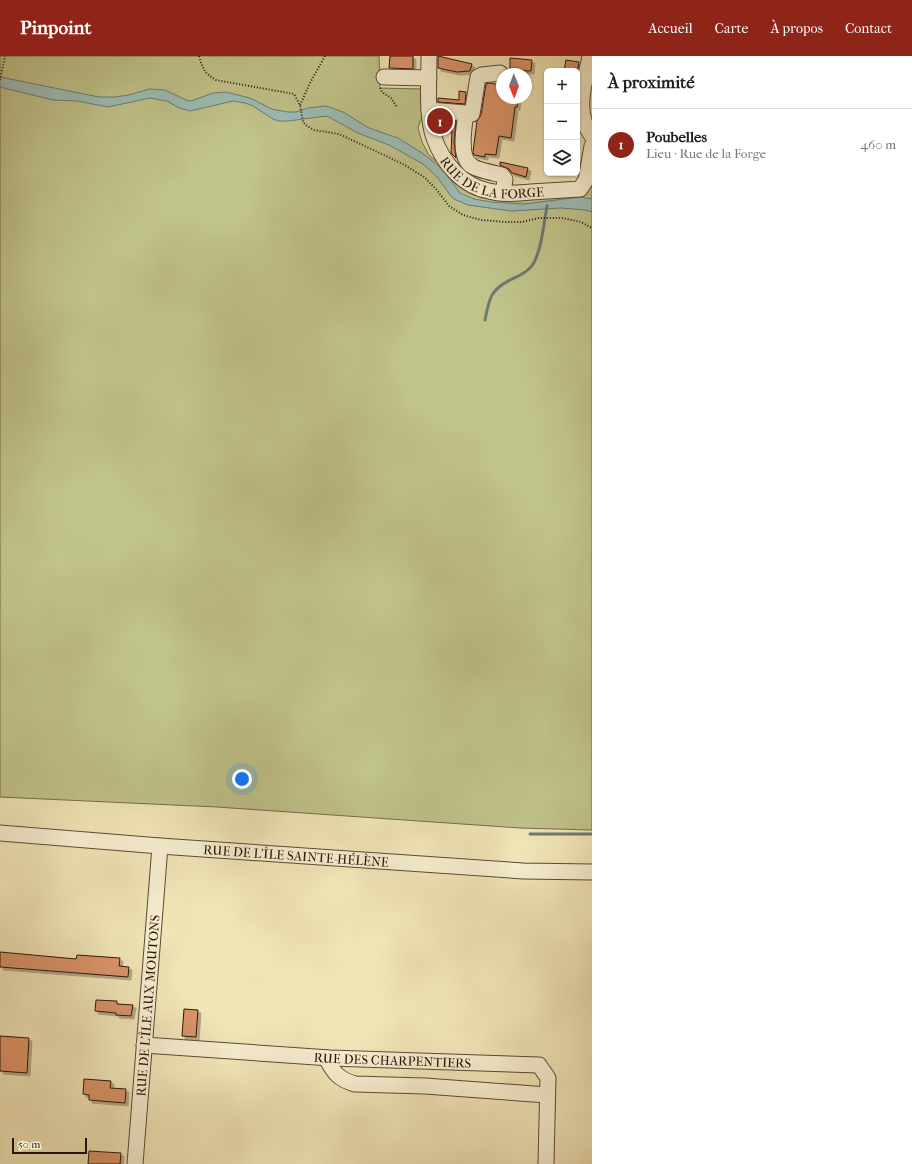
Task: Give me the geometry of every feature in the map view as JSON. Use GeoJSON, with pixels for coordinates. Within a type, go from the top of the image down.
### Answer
{"type":"FeatureCollection","features":[{"type":"Feature","properties":{"kind":"street","name":"RUE DE LA FORGE"},"geometry":{"type":"LineString","coordinates":[[429,56],[429,110],[434,138],[448,165],[471,185],[488,191],[503,193],[580,189],[586,180],[592,146]]}},
{"type":"Feature","properties":{"kind":"street"},"geometry":{"type":"LineString","coordinates":[[590,56],[581,100],[582,117],[592,136]]}},
{"type":"Feature","properties":{"kind":"street","name":"RUE DE LA FORGE"},"geometry":{"type":"LineString","coordinates":[[496,73],[478,77],[472,114],[466,113],[464,158],[471,166],[502,175],[505,178],[503,193]]}},
{"type":"Feature","properties":{"kind":"street"},"geometry":{"type":"LineString","coordinates":[[384,77],[429,78]]}},
{"type":"Feature","properties":{"kind":"street"},"geometry":{"type":"LineString","coordinates":[[429,110],[466,113]]}},
{"type":"Feature","properties":{"kind":"street","name":"RUE DE L'ÎLE SAINTE-HÉLÈNE"},"geometry":{"type":"LineString","coordinates":[[0,833],[160,846],[524,870],[592,872]]}},
{"type":"Feature","properties":{"kind":"street","name":"RUE DE L'ÎLE AUX MOUTONS"},"geometry":{"type":"LineString","coordinates":[[135,1164],[160,846]]}},
{"type":"Feature","properties":{"kind":"street","name":"RUE DES CHARPENTIERS"},"geometry":{"type":"LineString","coordinates":[[144,1045],[326,1058],[539,1065],[548,1078],[546,1164]]}},
{"type":"Feature","properties":{"kind":"street"},"geometry":{"type":"LineString","coordinates":[[326,1058],[338,1077],[344,1081],[355,1084],[433,1087],[547,1095]]}},
{"type":"Feature","properties":{"kind":"path"},"geometry":{"type":"LineString","coordinates":[[0,80],[5,56]]}},
{"type":"Feature","properties":{"kind":"path"},"geometry":{"type":"LineString","coordinates":[[199,56],[203,69],[208,75],[216,80],[294,94],[300,105],[303,122],[314,130],[339,134],[402,164],[424,177],[450,206],[463,215],[481,220],[505,222],[522,222],[539,218],[563,218],[581,222],[592,228]]}},
{"type":"Feature","properties":{"kind":"path"},"geometry":{"type":"LineString","coordinates":[[300,105],[325,56]]}},
{"type":"Feature","properties":{"kind":"path"},"geometry":{"type":"LineString","coordinates":[[384,77],[380,77],[380,89],[391,98],[397,107]]}},
{"type":"Feature","properties":{"kind":"green space"},"geometry":{"type":"Polygon","coordinates":[[[0,56],[379,56],[380,88],[422,89],[422,118],[418,128],[422,142],[429,155],[451,174],[508,199],[587,193],[592,169],[592,830],[520,828],[217,807],[0,797],[0,56]]]}},
{"type":"Feature","properties":{"kind":"water"},"geometry":{"type":"Polygon","coordinates":[[[0,77],[99,97],[129,95],[149,89],[165,90],[191,101],[213,93],[226,92],[250,98],[272,109],[288,112],[296,112],[308,108],[325,106],[343,112],[369,128],[398,138],[434,162],[444,171],[460,193],[474,199],[491,202],[524,204],[580,197],[592,199],[592,212],[561,208],[511,211],[468,205],[454,199],[437,177],[423,164],[389,145],[358,133],[327,116],[279,121],[273,119],[253,106],[233,101],[190,111],[179,108],[167,101],[150,98],[108,107],[77,101],[53,100],[0,87],[0,77]]]}},
{"type":"Feature","properties":{"kind":"building"},"geometry":{"type":"Polygon","coordinates":[[[390,56],[413,56],[413,69],[389,68],[390,56]]]}},
{"type":"Feature","properties":{"kind":"building"},"geometry":{"type":"Polygon","coordinates":[[[438,56],[472,64],[470,71],[457,72],[438,68],[438,56]]]}},
{"type":"Feature","properties":{"kind":"building"},"geometry":{"type":"Polygon","coordinates":[[[510,58],[532,60],[531,68],[510,68],[510,58]]]}},
{"type":"Feature","properties":{"kind":"building"},"geometry":{"type":"Polygon","coordinates":[[[566,60],[579,62],[578,68],[565,68],[566,60]]]}},
{"type":"Feature","properties":{"kind":"building"},"geometry":{"type":"Polygon","coordinates":[[[486,84],[496,84],[496,104],[517,104],[517,107],[515,107],[511,138],[499,136],[496,155],[485,154],[485,157],[474,155],[473,152],[477,121],[481,115],[486,84]]]}},
{"type":"Feature","properties":{"kind":"building"},"geometry":{"type":"Polygon","coordinates":[[[459,91],[466,92],[465,104],[438,102],[438,98],[459,100],[459,91]]]}},
{"type":"Feature","properties":{"kind":"building"},"geometry":{"type":"Polygon","coordinates":[[[439,120],[456,121],[454,142],[456,158],[451,153],[452,131],[441,129],[439,120]]]}},
{"type":"Feature","properties":{"kind":"building"},"geometry":{"type":"Polygon","coordinates":[[[500,162],[528,168],[526,177],[512,173],[509,169],[500,165],[500,162]]]}},
{"type":"Feature","properties":{"kind":"building"},"geometry":{"type":"Polygon","coordinates":[[[0,952],[76,959],[77,955],[120,958],[119,966],[129,967],[128,977],[0,967],[0,952]]]}},
{"type":"Feature","properties":{"kind":"building"},"geometry":{"type":"Polygon","coordinates":[[[96,1000],[117,1001],[117,1004],[133,1005],[131,1016],[95,1011],[96,1000]]]}},
{"type":"Feature","properties":{"kind":"building"},"geometry":{"type":"Polygon","coordinates":[[[184,1009],[198,1010],[196,1037],[182,1036],[184,1009]]]}},
{"type":"Feature","properties":{"kind":"building"},"geometry":{"type":"Polygon","coordinates":[[[0,1036],[29,1038],[27,1073],[0,1071],[0,1036]]]}},
{"type":"Feature","properties":{"kind":"building"},"geometry":{"type":"Polygon","coordinates":[[[84,1079],[111,1081],[110,1088],[126,1089],[125,1103],[89,1100],[89,1095],[83,1094],[84,1079]]]}},
{"type":"Feature","properties":{"kind":"building"},"geometry":{"type":"Polygon","coordinates":[[[89,1151],[121,1153],[120,1164],[88,1164],[89,1151]]]}},
{"type":"Feature","properties":{"kind":"waterway"},"geometry":{"type":"LineString","coordinates":[[485,320],[490,300],[495,291],[505,283],[526,271],[534,263],[542,239],[547,206]]}},
{"type":"Feature","properties":{"kind":"waterway"},"geometry":{"type":"LineString","coordinates":[[530,834],[592,834]]}},
{"type":"Feature","properties":{"kind":"place","name":"Poubelles"},"geometry":{"type":"Point","coordinates":[440,121]}}]}
